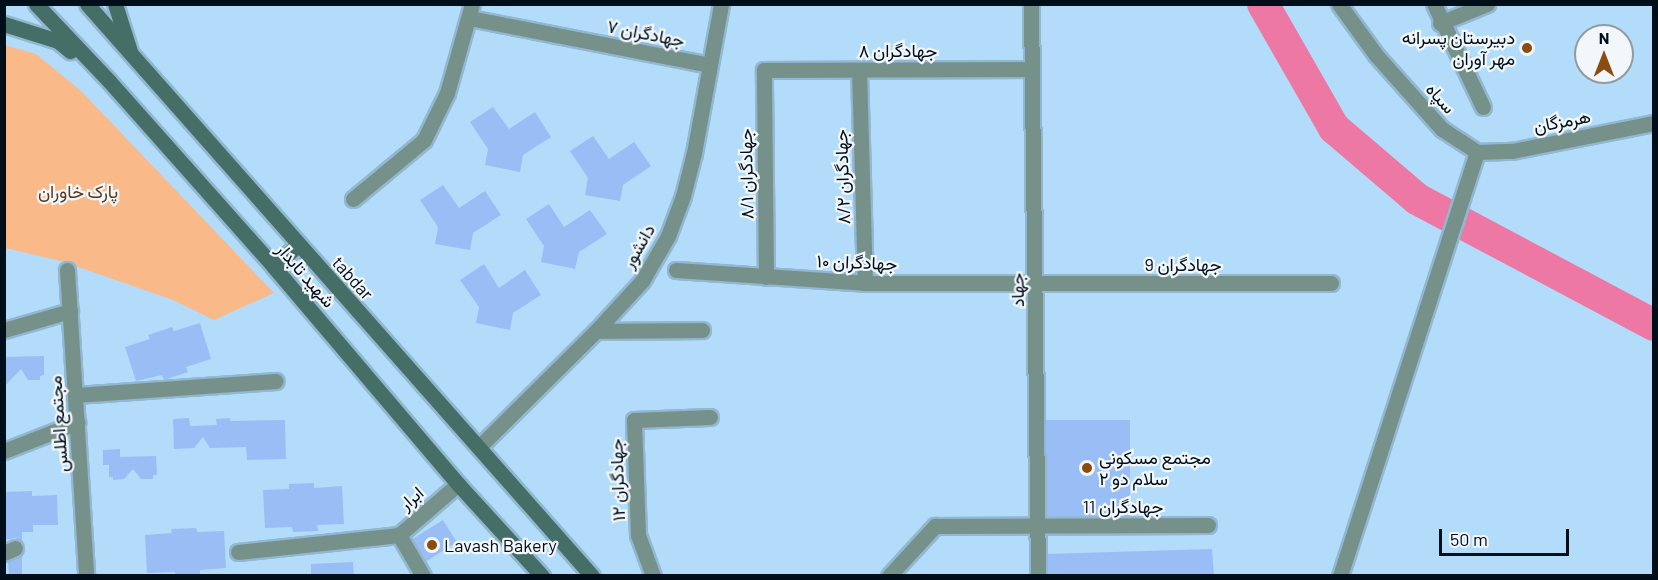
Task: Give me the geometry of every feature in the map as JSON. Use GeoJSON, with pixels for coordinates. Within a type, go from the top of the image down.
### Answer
{"type":"FeatureCollection","features":[{"type":"Feature","properties":{"kind":"main road","name":"شهید تابدار"},"geometry":{"type":"LineString","coordinates":[[36,4],[109,81],[274,267],[458,484],[542,576]]}},
{"type":"Feature","properties":{"kind":"main road","name":"tabdar"},"geometry":{"type":"LineString","coordinates":[[87,4],[132,59],[592,576]]}},
{"type":"Feature","properties":{"kind":"main road"},"geometry":{"type":"LineString","coordinates":[[115,4],[132,59]]}},
{"type":"Feature","properties":{"kind":"main road"},"geometry":{"type":"LineString","coordinates":[[4,24],[58,41],[109,81]]}},
{"type":"Feature","properties":{"kind":"main road"},"geometry":{"type":"LineString","coordinates":[[274,267],[298,245]]}},
{"type":"Feature","properties":{"kind":"street","name":"دانشور"},"geometry":{"type":"LineString","coordinates":[[479,447],[596,331],[642,280],[668,236],[683,196],[694,153],[720,4]]}},
{"type":"Feature","properties":{"kind":"street","name":"جهاد"},"geometry":{"type":"LineString","coordinates":[[1031,4],[1038,576]]}},
{"type":"Feature","properties":{"kind":"street","name":"سپاه"},"geometry":{"type":"LineString","coordinates":[[1339,4],[1376,55],[1442,129],[1477,152]]}},
{"type":"Feature","properties":{"kind":"street"},"geometry":{"type":"LineString","coordinates":[[1434,4],[1440,23],[1483,107]]}},
{"type":"Feature","properties":{"kind":"street"},"geometry":{"type":"LineString","coordinates":[[1440,23],[1487,4]]}},
{"type":"Feature","properties":{"kind":"street","name":"جهادگران ۷"},"geometry":{"type":"LineString","coordinates":[[471,11],[709,65]]}},
{"type":"Feature","properties":{"kind":"street"},"geometry":{"type":"LineString","coordinates":[[353,199],[424,140],[447,93],[471,11]]}},
{"type":"Feature","properties":{"kind":"street","name":"جهادگران ۸"},"geometry":{"type":"LineString","coordinates":[[764,70],[1032,69]]}},
{"type":"Feature","properties":{"kind":"street","name":"جهادگران ۸/۱"},"geometry":{"type":"LineString","coordinates":[[764,70],[766,276]]}},
{"type":"Feature","properties":{"kind":"street","name":"جهادگران ۸/۲"},"geometry":{"type":"LineString","coordinates":[[859,70],[865,283]]}},
{"type":"Feature","properties":{"kind":"street","name":"هرمزگان"},"geometry":{"type":"LineString","coordinates":[[1477,152],[1512,151],[1653,123]]}},
{"type":"Feature","properties":{"kind":"street"},"geometry":{"type":"LineString","coordinates":[[1340,576],[1477,152]]}},
{"type":"Feature","properties":{"kind":"street","name":"مجتمع اطلس"},"geometry":{"type":"LineString","coordinates":[[67,270],[86,576]]}},
{"type":"Feature","properties":{"kind":"street","name":"جهادگران ۱۰"},"geometry":{"type":"LineString","coordinates":[[676,270],[865,283],[1036,284]]}},
{"type":"Feature","properties":{"kind":"street","name":"جهادگران 9"},"geometry":{"type":"LineString","coordinates":[[1036,284],[1331,283]]}},
{"type":"Feature","properties":{"kind":"street"},"geometry":{"type":"LineString","coordinates":[[4,330],[70,311]]}},
{"type":"Feature","properties":{"kind":"street"},"geometry":{"type":"LineString","coordinates":[[596,331],[702,330]]}},
{"type":"Feature","properties":{"kind":"street"},"geometry":{"type":"LineString","coordinates":[[75,395],[276,381]]}},
{"type":"Feature","properties":{"kind":"street","name":"جهادگران ۱۲"},"geometry":{"type":"LineString","coordinates":[[653,576],[638,535],[634,420],[710,417]]}},
{"type":"Feature","properties":{"kind":"street"},"geometry":{"type":"LineString","coordinates":[[4,451],[78,422]]}},
{"type":"Feature","properties":{"kind":"street","name":"ابرار"},"geometry":{"type":"LineString","coordinates":[[423,576],[399,534],[458,484]]}},
{"type":"Feature","properties":{"kind":"street","name":"جهادگران 11"},"geometry":{"type":"LineString","coordinates":[[889,576],[935,526],[1208,525]]}},
{"type":"Feature","properties":{"kind":"street"},"geometry":{"type":"LineString","coordinates":[[238,552],[399,534]]}},
{"type":"Feature","properties":{"kind":"green space","name":"پارک خاوران"},"geometry":{"type":"Polygon","coordinates":[[[5,45],[36,54],[81,91],[274,293],[214,320],[173,300],[61,261],[5,248],[5,45]]]}},
{"type":"Feature","properties":{"kind":"building"},"geometry":{"type":"Polygon","coordinates":[[[493,107],[509,129],[535,112],[551,137],[523,155],[520,172],[485,165],[488,149],[470,122],[493,107]]]}},
{"type":"Feature","properties":{"kind":"building"},"geometry":{"type":"Polygon","coordinates":[[[593,136],[609,159],[634,142],[651,166],[623,185],[620,201],[585,195],[588,178],[570,151],[593,136]]]}},
{"type":"Feature","properties":{"kind":"building"},"geometry":{"type":"Polygon","coordinates":[[[443,185],[459,208],[485,191],[501,215],[473,233],[470,250],[435,244],[438,227],[420,200],[443,185]]]}},
{"type":"Feature","properties":{"kind":"building"},"geometry":{"type":"Polygon","coordinates":[[[549,204],[564,227],[590,210],[607,234],[579,252],[575,269],[541,262],[544,246],[526,219],[549,204]]]}},
{"type":"Feature","properties":{"kind":"building"},"geometry":{"type":"Polygon","coordinates":[[[484,264],[499,288],[525,270],[541,295],[513,313],[510,330],[476,323],[479,307],[460,280],[484,264]]]}},
{"type":"Feature","properties":{"kind":"building"},"geometry":{"type":"Polygon","coordinates":[[[200,323],[211,359],[186,367],[188,372],[167,379],[164,379],[162,375],[136,381],[125,347],[150,339],[148,335],[172,327],[174,331],[200,323]]]}},
{"type":"Feature","properties":{"kind":"building"},"geometry":{"type":"Polygon","coordinates":[[[44,356],[44,375],[40,376],[40,380],[28,380],[21,369],[4,387],[4,357],[44,356]]]}},
{"type":"Feature","properties":{"kind":"building"},"geometry":{"type":"Polygon","coordinates":[[[189,418],[190,426],[217,425],[216,419],[230,418],[230,421],[285,420],[286,459],[247,460],[246,447],[210,448],[203,437],[194,448],[174,449],[173,419],[189,418]]]}},
{"type":"Feature","properties":{"kind":"building","name":"مجتمع مسکونی سلام دو ۲"},"geometry":{"type":"Polygon","coordinates":[[[1046,420],[1130,420],[1130,516],[1046,516],[1046,420]]]}},
{"type":"Feature","properties":{"kind":"building"},"geometry":{"type":"Polygon","coordinates":[[[120,449],[120,457],[156,456],[157,475],[153,475],[153,479],[141,479],[133,469],[124,479],[113,480],[113,477],[109,477],[109,465],[103,465],[103,450],[120,449]]]}},
{"type":"Feature","properties":{"kind":"building"},"geometry":{"type":"Polygon","coordinates":[[[314,483],[314,488],[342,486],[344,524],[317,525],[318,531],[293,532],[292,527],[265,528],[263,490],[289,489],[289,484],[314,483]]]}},
{"type":"Feature","properties":{"kind":"building"},"geometry":{"type":"Polygon","coordinates":[[[32,491],[32,496],[57,495],[58,525],[33,525],[33,532],[22,532],[22,541],[15,538],[4,540],[4,492],[32,491]]]}},
{"type":"Feature","properties":{"kind":"building"},"geometry":{"type":"Polygon","coordinates":[[[443,520],[457,542],[426,561],[412,539],[443,520]]]}},
{"type":"Feature","properties":{"kind":"building"},"geometry":{"type":"Polygon","coordinates":[[[196,528],[197,532],[224,531],[226,568],[200,570],[200,576],[175,576],[175,572],[147,573],[145,535],[172,533],[171,529],[196,528]]]}},
{"type":"Feature","properties":{"kind":"building"},"geometry":{"type":"Polygon","coordinates":[[[1212,549],[1214,576],[1048,576],[1047,554],[1212,549]]]}},
{"type":"Feature","properties":{"kind":"building"},"geometry":{"type":"Polygon","coordinates":[[[22,555],[22,576],[9,576],[8,562],[22,555]]]}},
{"type":"Feature","properties":{"kind":"building"},"geometry":{"type":"Polygon","coordinates":[[[353,562],[354,576],[311,576],[311,564],[353,562]]]}},
{"type":"Feature","properties":{"kind":"waterway"},"geometry":{"type":"LineString","coordinates":[[1263,4],[1334,128],[1417,199],[1654,325]]}},
{"type":"Feature","properties":{"kind":"place","name":"دبیرستان پسرانه مهر آوران"},"geometry":{"type":"Point","coordinates":[1527,48]}},
{"type":"Feature","properties":{"kind":"place","name":"مجتمع مسکونی سلام دو ۲"},"geometry":{"type":"Point","coordinates":[1087,468]}},
{"type":"Feature","properties":{"kind":"place","name":"Lavash Bakery"},"geometry":{"type":"Point","coordinates":[432,545]}}]}
